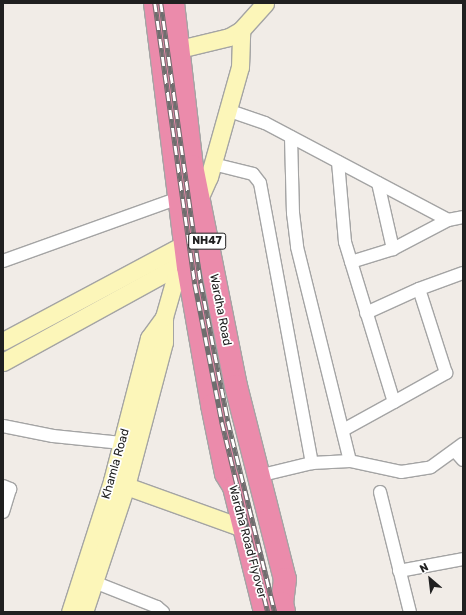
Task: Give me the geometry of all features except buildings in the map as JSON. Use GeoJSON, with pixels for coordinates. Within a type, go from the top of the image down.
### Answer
{"type":"FeatureCollection","features":[{"type":"Feature","properties":{"kind":"highway","name":"Wardha Road"},"geometry":{"type":"LineString","coordinates":[[155,3],[170,46]]}},
{"type":"Feature","properties":{"kind":"highway","name":"Wardha Road"},"geometry":{"type":"LineString","coordinates":[[173,3],[170,46],[189,199],[284,579]]}},
{"type":"Feature","properties":{"kind":"highway","name":"Wardha Road"},"geometry":{"type":"LineString","coordinates":[[189,199],[187,258],[226,474]]}},
{"type":"Feature","properties":{"kind":"highway","name":"Wardha Road Flyover"},"geometry":{"type":"LineString","coordinates":[[226,474],[234,487],[281,610]]}},
{"type":"Feature","properties":{"kind":"highway","name":"Wardha Road Flyover"},"geometry":{"type":"LineString","coordinates":[[281,610],[284,579]]}},
{"type":"Feature","properties":{"kind":"street"},"geometry":{"type":"LineString","coordinates":[[170,46],[223,29],[253,14]]}},
{"type":"Feature","properties":{"kind":"street"},"geometry":{"type":"LineString","coordinates":[[3,261],[189,199],[213,164],[253,14]]}},
{"type":"Feature","properties":{"kind":"street"},"geometry":{"type":"LineString","coordinates":[[227,110],[265,123],[448,220]]}},
{"type":"Feature","properties":{"kind":"street"},"geometry":{"type":"LineString","coordinates":[[291,137],[292,213],[297,247],[350,461]]}},
{"type":"Feature","properties":{"kind":"street"},"geometry":{"type":"LineString","coordinates":[[338,162],[345,242],[394,402]]}},
{"type":"Feature","properties":{"kind":"street"},"geometry":{"type":"LineString","coordinates":[[213,164],[253,174],[260,183],[312,463]]}},
{"type":"Feature","properties":{"kind":"street"},"geometry":{"type":"LineString","coordinates":[[378,183],[392,249]]}},
{"type":"Feature","properties":{"kind":"street"},"geometry":{"type":"LineString","coordinates":[[351,262],[392,249],[448,220],[463,217]]}},
{"type":"Feature","properties":{"kind":"street"},"geometry":{"type":"LineString","coordinates":[[3,341],[154,269],[187,258]]}},
{"type":"Feature","properties":{"kind":"street","name":"Khamla Road"},"geometry":{"type":"LineString","coordinates":[[84,612],[94,582],[119,484],[164,342],[164,317],[175,279],[187,258]]}},
{"type":"Feature","properties":{"kind":"street"},"geometry":{"type":"LineString","coordinates":[[3,362],[154,269]]}},
{"type":"Feature","properties":{"kind":"street"},"geometry":{"type":"LineString","coordinates":[[366,313],[419,289],[463,273]]}},
{"type":"Feature","properties":{"kind":"street"},"geometry":{"type":"LineString","coordinates":[[342,430],[446,373],[419,289]]}},
{"type":"Feature","properties":{"kind":"street","name":"Khamla Road"},"geometry":{"type":"LineString","coordinates":[[70,612],[119,484],[122,443],[149,338],[164,317]]}},
{"type":"Feature","properties":{"kind":"street"},"geometry":{"type":"LineString","coordinates":[[3,426],[54,436],[122,443]]}},
{"type":"Feature","properties":{"kind":"street"},"geometry":{"type":"LineString","coordinates":[[258,476],[312,463],[350,461],[401,472],[431,467],[459,447],[463,460]]}},
{"type":"Feature","properties":{"kind":"street","name":"Wardha Road"},"geometry":{"type":"LineString","coordinates":[[226,474],[256,612]]}},
{"type":"Feature","properties":{"kind":"street"},"geometry":{"type":"LineString","coordinates":[[119,484],[237,526]]}},
{"type":"Feature","properties":{"kind":"street"},"geometry":{"type":"LineString","coordinates":[[3,486],[10,489],[3,512]]}},
{"type":"Feature","properties":{"kind":"street"},"geometry":{"type":"LineString","coordinates":[[380,492],[410,612]]}},
{"type":"Feature","properties":{"kind":"street"},"geometry":{"type":"LineString","coordinates":[[399,571],[463,559]]}},
{"type":"Feature","properties":{"kind":"street"},"geometry":{"type":"LineString","coordinates":[[94,582],[157,607],[163,612]]}},
{"type":"Feature","properties":{"kind":"railway"},"geometry":{"type":"LineString","coordinates":[[155,3],[195,284],[222,422],[268,612]]}},
{"type":"Feature","properties":{"kind":"railway"},"geometry":{"type":"LineString","coordinates":[[161,3],[201,283],[228,421],[275,612]]}}]}
